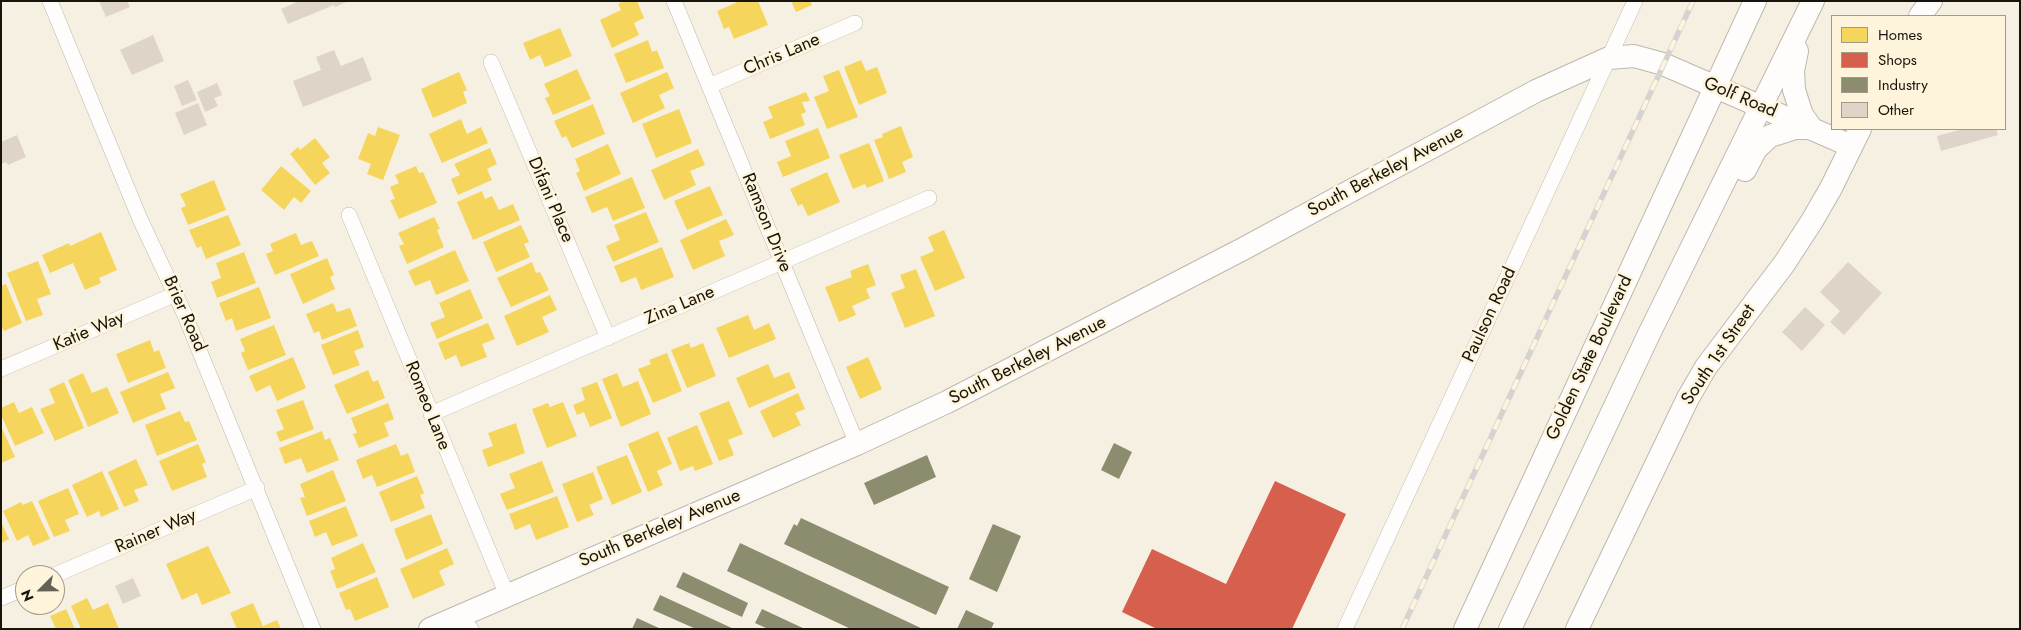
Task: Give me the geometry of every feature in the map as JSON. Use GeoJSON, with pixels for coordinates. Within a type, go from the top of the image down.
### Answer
{"type":"FeatureCollection","features":[{"type":"Feature","properties":{"kind":"street","name":"Brier Road"},"geometry":{"type":"LineString","coordinates":[[50,1],[140,219],[176,294],[257,488],[313,629]]}},
{"type":"Feature","properties":{"kind":"street","name":"Ramson Drive"},"geometry":{"type":"LineString","coordinates":[[674,1],[857,444]]}},
{"type":"Feature","properties":{"kind":"street","name":"Paulson Road"},"geometry":{"type":"LineString","coordinates":[[1344,629],[1635,1]]}},
{"type":"Feature","properties":{"kind":"street","name":"Golden State Boulevard"},"geometry":{"type":"LineString","coordinates":[[1465,629],[1755,1]]}},
{"type":"Feature","properties":{"kind":"street"},"geometry":{"type":"LineString","coordinates":[[1510,629],[1649,334],[1813,1]]}},
{"type":"Feature","properties":{"kind":"street"},"geometry":{"type":"LineString","coordinates":[[1921,15],[1931,1]]}},
{"type":"Feature","properties":{"kind":"street","name":"Chris Lane"},"geometry":{"type":"LineString","coordinates":[[709,86],[855,24]]}},
{"type":"Feature","properties":{"kind":"street"},"geometry":{"type":"LineString","coordinates":[[1793,41],[1797,52],[1793,71],[1794,90],[1802,115],[1812,129]]}},
{"type":"Feature","properties":{"kind":"street","name":"Golf Road"},"geometry":{"type":"LineString","coordinates":[[1609,58],[1626,55],[1641,57],[1663,64],[1812,129],[1855,137]]}},
{"type":"Feature","properties":{"kind":"street","name":"South Berkeley Avenue"},"geometry":{"type":"LineString","coordinates":[[430,629],[465,622],[507,595],[857,444],[940,406],[1241,250],[1536,91],[1609,58]]}},
{"type":"Feature","properties":{"kind":"street","name":"Difani Place"},"geometry":{"type":"LineString","coordinates":[[492,62],[608,338]]}},
{"type":"Feature","properties":{"kind":"street"},"geometry":{"type":"LineString","coordinates":[[1702,226],[1721,216],[1760,143],[1770,136],[1785,130],[1812,129]]}},
{"type":"Feature","properties":{"kind":"street","name":"South 1st Street"},"geometry":{"type":"LineString","coordinates":[[1577,629],[1688,398],[1706,367],[1784,264],[1804,234],[1831,188],[1855,137]]}},
{"type":"Feature","properties":{"kind":"street","name":"Zina Lane"},"geometry":{"type":"LineString","coordinates":[[431,414],[929,198]]}},
{"type":"Feature","properties":{"kind":"street","name":"Romeo Lane"},"geometry":{"type":"LineString","coordinates":[[349,215],[507,595]]}},
{"type":"Feature","properties":{"kind":"street","name":"Katie Way"},"geometry":{"type":"LineString","coordinates":[[1,369],[176,294]]}},
{"type":"Feature","properties":{"kind":"street","name":"Rainer Way"},"geometry":{"type":"LineString","coordinates":[[65,571],[257,488]]}},
{"type":"Feature","properties":{"kind":"street"},"geometry":{"type":"LineString","coordinates":[[1,598],[15,592]]}},
{"type":"Feature","properties":{"kind":"building: Homes"},"geometry":{"type":"Polygon","coordinates":[[[623,1],[637,1],[644,18],[634,23],[639,35],[612,48],[600,20],[621,10],[618,4],[623,1]]]}},
{"type":"Feature","properties":{"kind":"building: Homes"},"geometry":{"type":"Polygon","coordinates":[[[740,1],[758,1],[768,25],[734,39],[729,27],[724,29],[717,11],[740,1]]]}},
{"type":"Feature","properties":{"kind":"building: Homes"},"geometry":{"type":"Polygon","coordinates":[[[791,1],[810,1],[812,5],[796,12],[791,1]]]}},
{"type":"Feature","properties":{"kind":"building: Homes"},"geometry":{"type":"Polygon","coordinates":[[[560,28],[572,56],[545,67],[540,55],[530,60],[523,43],[560,28]]]}},
{"type":"Feature","properties":{"kind":"building: Homes"},"geometry":{"type":"Polygon","coordinates":[[[648,40],[652,52],[657,50],[664,68],[626,83],[614,54],[648,40]]]}},
{"type":"Feature","properties":{"kind":"building: Homes"},"geometry":{"type":"Polygon","coordinates":[[[861,60],[866,71],[877,67],[887,93],[859,105],[844,67],[861,60]]]}},
{"type":"Feature","properties":{"kind":"building: Homes"},"geometry":{"type":"Polygon","coordinates":[[[577,69],[591,99],[553,115],[545,98],[550,96],[544,84],[577,69]]]}},
{"type":"Feature","properties":{"kind":"building: Homes"},"geometry":{"type":"Polygon","coordinates":[[[839,70],[858,117],[827,129],[814,97],[829,91],[823,76],[839,70]]]}},
{"type":"Feature","properties":{"kind":"building: Homes"},"geometry":{"type":"Polygon","coordinates":[[[459,72],[467,90],[463,92],[467,103],[433,118],[421,89],[459,72]]]}},
{"type":"Feature","properties":{"kind":"building: Homes"},"geometry":{"type":"Polygon","coordinates":[[[667,72],[674,88],[659,95],[665,108],[633,123],[620,93],[667,72]]]}},
{"type":"Feature","properties":{"kind":"building: Homes"},"geometry":{"type":"Polygon","coordinates":[[[806,92],[810,101],[802,102],[806,112],[801,114],[805,125],[770,139],[763,122],[773,118],[768,107],[806,92]]]}},
{"type":"Feature","properties":{"kind":"building: Homes"},"geometry":{"type":"Polygon","coordinates":[[[593,104],[605,134],[572,148],[566,136],[562,138],[554,121],[593,104]]]}},
{"type":"Feature","properties":{"kind":"building: Homes"},"geometry":{"type":"Polygon","coordinates":[[[679,109],[692,143],[656,158],[642,124],[679,109]]]}},
{"type":"Feature","properties":{"kind":"building: Homes"},"geometry":{"type":"Polygon","coordinates":[[[461,119],[467,134],[481,127],[488,143],[442,163],[429,134],[461,119]]]}},
{"type":"Feature","properties":{"kind":"building: Homes"},"geometry":{"type":"Polygon","coordinates":[[[901,126],[913,157],[902,162],[906,172],[889,179],[874,140],[883,137],[882,134],[901,126]]]}},
{"type":"Feature","properties":{"kind":"building: Homes"},"geometry":{"type":"Polygon","coordinates":[[[378,127],[400,135],[383,180],[367,174],[371,164],[358,159],[368,133],[375,136],[378,127]]]}},
{"type":"Feature","properties":{"kind":"building: Homes"},"geometry":{"type":"Polygon","coordinates":[[[818,128],[830,158],[783,177],[777,162],[791,156],[785,141],[818,128]]]}},
{"type":"Feature","properties":{"kind":"building: Homes"},"geometry":{"type":"Polygon","coordinates":[[[315,138],[330,157],[322,163],[330,173],[315,185],[290,154],[298,147],[300,150],[315,138]]]}},
{"type":"Feature","properties":{"kind":"building: Homes"},"geometry":{"type":"Polygon","coordinates":[[[869,143],[884,181],[867,188],[865,184],[853,189],[839,155],[869,143]]]}},
{"type":"Feature","properties":{"kind":"building: Homes"},"geometry":{"type":"Polygon","coordinates":[[[608,144],[621,174],[584,191],[576,173],[580,171],[575,159],[608,144]]]}},
{"type":"Feature","properties":{"kind":"building: Homes"},"geometry":{"type":"Polygon","coordinates":[[[490,148],[497,164],[487,169],[492,180],[458,195],[451,179],[460,175],[454,164],[490,148]]]}},
{"type":"Feature","properties":{"kind":"building: Homes"},"geometry":{"type":"Polygon","coordinates":[[[698,149],[705,165],[690,171],[696,185],[664,200],[651,170],[698,149]]]}},
{"type":"Feature","properties":{"kind":"building: Homes"},"geometry":{"type":"Polygon","coordinates":[[[281,166],[311,191],[301,203],[294,197],[284,210],[261,190],[281,166]]]}},
{"type":"Feature","properties":{"kind":"building: Homes"},"geometry":{"type":"Polygon","coordinates":[[[416,166],[419,173],[423,172],[437,203],[399,219],[390,200],[395,199],[390,187],[399,183],[395,175],[416,166]]]}},
{"type":"Feature","properties":{"kind":"building: Homes"},"geometry":{"type":"Polygon","coordinates":[[[827,172],[840,202],[808,216],[802,204],[798,206],[790,189],[827,172]]]}},
{"type":"Feature","properties":{"kind":"building: Homes"},"geometry":{"type":"Polygon","coordinates":[[[632,177],[645,208],[613,221],[607,207],[592,213],[585,197],[632,177]]]}},
{"type":"Feature","properties":{"kind":"building: Homes"},"geometry":{"type":"Polygon","coordinates":[[[214,180],[226,210],[188,225],[181,208],[186,206],[180,194],[214,180]]]}},
{"type":"Feature","properties":{"kind":"building: Homes"},"geometry":{"type":"Polygon","coordinates":[[[710,186],[723,215],[687,230],[674,201],[710,186]]]}},
{"type":"Feature","properties":{"kind":"building: Homes"},"geometry":{"type":"Polygon","coordinates":[[[482,191],[485,199],[492,196],[499,210],[513,204],[520,220],[473,240],[457,202],[482,191]]]}},
{"type":"Feature","properties":{"kind":"building: Homes"},"geometry":{"type":"Polygon","coordinates":[[[646,212],[659,242],[613,262],[606,246],[620,240],[614,225],[646,212]]]}},
{"type":"Feature","properties":{"kind":"building: Homes"},"geometry":{"type":"Polygon","coordinates":[[[228,215],[241,245],[206,259],[201,246],[197,248],[189,230],[228,215]]]}},
{"type":"Feature","properties":{"kind":"building: Homes"},"geometry":{"type":"Polygon","coordinates":[[[434,217],[440,229],[437,230],[444,247],[407,264],[399,246],[404,244],[398,233],[434,217]]]}},
{"type":"Feature","properties":{"kind":"building: Homes"},"geometry":{"type":"Polygon","coordinates":[[[726,219],[734,235],[719,241],[725,256],[693,270],[680,240],[726,219]]]}},
{"type":"Feature","properties":{"kind":"building: Homes"},"geometry":{"type":"Polygon","coordinates":[[[521,225],[529,242],[524,244],[530,257],[496,272],[483,242],[521,225]]]}},
{"type":"Feature","properties":{"kind":"building: Homes"},"geometry":{"type":"Polygon","coordinates":[[[944,230],[965,278],[935,291],[920,257],[934,251],[928,237],[944,230]]]}},
{"type":"Feature","properties":{"kind":"building: Homes"},"geometry":{"type":"Polygon","coordinates":[[[101,232],[117,270],[99,278],[101,283],[85,290],[73,263],[50,273],[42,255],[69,243],[70,246],[101,232]]]}},
{"type":"Feature","properties":{"kind":"building: Homes"},"geometry":{"type":"Polygon","coordinates":[[[296,233],[301,245],[312,241],[319,256],[275,275],[266,254],[273,251],[270,244],[296,233]]]}},
{"type":"Feature","properties":{"kind":"building: Homes"},"geometry":{"type":"Polygon","coordinates":[[[662,247],[674,277],[641,290],[636,277],[621,283],[614,266],[662,247]]]}},
{"type":"Feature","properties":{"kind":"building: Homes"},"geometry":{"type":"Polygon","coordinates":[[[455,250],[469,281],[436,295],[430,280],[415,286],[408,271],[455,250]]]}},
{"type":"Feature","properties":{"kind":"building: Homes"},"geometry":{"type":"Polygon","coordinates":[[[244,252],[256,283],[217,298],[211,282],[221,278],[216,263],[244,252]]]}},
{"type":"Feature","properties":{"kind":"building: Homes"},"geometry":{"type":"Polygon","coordinates":[[[327,258],[334,275],[330,277],[335,289],[303,304],[290,274],[327,258]]]}},
{"type":"Feature","properties":{"kind":"building: Homes"},"geometry":{"type":"Polygon","coordinates":[[[38,261],[51,294],[37,299],[43,315],[26,321],[7,273],[38,261]]]}},
{"type":"Feature","properties":{"kind":"building: Homes"},"geometry":{"type":"Polygon","coordinates":[[[532,262],[536,273],[540,272],[549,290],[511,307],[497,278],[532,262]]]}},
{"type":"Feature","properties":{"kind":"building: Homes"},"geometry":{"type":"Polygon","coordinates":[[[868,264],[876,285],[866,289],[870,298],[852,306],[856,315],[839,322],[825,287],[852,277],[850,271],[868,264]]]}},
{"type":"Feature","properties":{"kind":"building: Homes"},"geometry":{"type":"Polygon","coordinates":[[[916,269],[935,316],[905,328],[891,293],[905,288],[900,275],[916,269]]]}},
{"type":"Feature","properties":{"kind":"building: Homes"},"geometry":{"type":"Polygon","coordinates":[[[6,284],[22,323],[4,331],[1,326],[1,286],[6,284]]]}},
{"type":"Feature","properties":{"kind":"building: Homes"},"geometry":{"type":"Polygon","coordinates":[[[259,287],[271,318],[236,331],[232,318],[226,321],[219,303],[259,287]]]}},
{"type":"Feature","properties":{"kind":"building: Homes"},"geometry":{"type":"Polygon","coordinates":[[[470,289],[483,318],[437,339],[430,323],[445,317],[439,303],[470,289]]]}},
{"type":"Feature","properties":{"kind":"building: Homes"},"geometry":{"type":"Polygon","coordinates":[[[550,295],[557,310],[542,317],[549,332],[517,346],[504,316],[550,295]]]}},
{"type":"Feature","properties":{"kind":"building: Homes"},"geometry":{"type":"Polygon","coordinates":[[[333,303],[337,312],[350,308],[357,326],[322,340],[319,331],[314,333],[306,314],[333,303]]]}},
{"type":"Feature","properties":{"kind":"building: Homes"},"geometry":{"type":"Polygon","coordinates":[[[748,315],[754,330],[769,323],[776,339],[729,358],[716,328],[748,315]]]}},
{"type":"Feature","properties":{"kind":"building: Homes"},"geometry":{"type":"Polygon","coordinates":[[[488,323],[495,339],[482,344],[487,357],[461,367],[456,355],[445,360],[438,343],[488,323]]]}},
{"type":"Feature","properties":{"kind":"building: Homes"},"geometry":{"type":"Polygon","coordinates":[[[274,325],[286,355],[248,370],[241,353],[245,351],[240,339],[274,325]]]}},
{"type":"Feature","properties":{"kind":"building: Homes"},"geometry":{"type":"Polygon","coordinates":[[[358,330],[364,347],[354,351],[360,365],[333,375],[321,345],[358,330]]]}},
{"type":"Feature","properties":{"kind":"building: Homes"},"geometry":{"type":"Polygon","coordinates":[[[150,340],[154,352],[159,350],[166,368],[128,383],[116,354],[150,340]]]}},
{"type":"Feature","properties":{"kind":"building: Homes"},"geometry":{"type":"Polygon","coordinates":[[[689,343],[691,348],[703,343],[716,376],[687,388],[671,350],[689,343]]]}},
{"type":"Feature","properties":{"kind":"building: Homes"},"geometry":{"type":"Polygon","coordinates":[[[667,353],[682,391],[653,403],[638,369],[651,364],[649,360],[667,353]]]}},
{"type":"Feature","properties":{"kind":"building: Homes"},"geometry":{"type":"Polygon","coordinates":[[[293,357],[306,388],[277,401],[270,385],[256,392],[249,376],[293,357]]]}},
{"type":"Feature","properties":{"kind":"building: Homes"},"geometry":{"type":"Polygon","coordinates":[[[868,357],[882,389],[860,399],[846,367],[868,357]]]}},
{"type":"Feature","properties":{"kind":"building: Homes"},"geometry":{"type":"Polygon","coordinates":[[[768,364],[774,378],[789,372],[796,388],[749,408],[736,378],[768,364]]]}},
{"type":"Feature","properties":{"kind":"building: Homes"},"geometry":{"type":"Polygon","coordinates":[[[368,370],[373,382],[378,380],[385,398],[347,414],[334,385],[368,370]]]}},
{"type":"Feature","properties":{"kind":"building: Homes"},"geometry":{"type":"Polygon","coordinates":[[[168,372],[175,388],[160,394],[166,409],[133,423],[120,392],[168,372]]]}},
{"type":"Feature","properties":{"kind":"building: Homes"},"geometry":{"type":"Polygon","coordinates":[[[83,373],[92,393],[107,387],[119,413],[88,427],[68,380],[83,373]]]}},
{"type":"Feature","properties":{"kind":"building: Homes"},"geometry":{"type":"Polygon","coordinates":[[[617,373],[623,387],[638,381],[651,414],[621,427],[602,379],[617,373]]]}},
{"type":"Feature","properties":{"kind":"building: Homes"},"geometry":{"type":"Polygon","coordinates":[[[64,382],[84,428],[55,441],[40,409],[55,403],[49,389],[64,382]]]}},
{"type":"Feature","properties":{"kind":"building: Homes"},"geometry":{"type":"Polygon","coordinates":[[[597,382],[612,418],[590,427],[584,412],[577,415],[573,405],[585,400],[581,388],[597,382]]]}},
{"type":"Feature","properties":{"kind":"building: Homes"},"geometry":{"type":"Polygon","coordinates":[[[798,393],[805,409],[795,413],[801,425],[773,438],[760,411],[798,393]]]}},
{"type":"Feature","properties":{"kind":"building: Homes"},"geometry":{"type":"Polygon","coordinates":[[[303,400],[314,429],[280,442],[276,432],[284,429],[276,410],[303,400]]]}},
{"type":"Feature","properties":{"kind":"building: Homes"},"geometry":{"type":"Polygon","coordinates":[[[729,401],[743,434],[728,440],[734,455],[719,461],[699,413],[729,401]]]}},
{"type":"Feature","properties":{"kind":"building: Homes"},"geometry":{"type":"Polygon","coordinates":[[[14,402],[19,413],[32,407],[44,433],[15,446],[1,415],[1,408],[14,402]]]}},
{"type":"Feature","properties":{"kind":"building: Homes"},"geometry":{"type":"Polygon","coordinates":[[[563,402],[577,436],[547,448],[532,409],[548,403],[550,407],[563,402]]]}},
{"type":"Feature","properties":{"kind":"building: Homes"},"geometry":{"type":"Polygon","coordinates":[[[388,403],[394,419],[384,423],[389,436],[359,448],[353,434],[357,433],[351,418],[388,403]]]}},
{"type":"Feature","properties":{"kind":"building: Homes"},"geometry":{"type":"Polygon","coordinates":[[[180,411],[185,422],[189,421],[197,440],[157,456],[145,425],[180,411]]]}},
{"type":"Feature","properties":{"kind":"building: Homes"},"geometry":{"type":"Polygon","coordinates":[[[516,423],[525,453],[488,467],[482,450],[493,446],[488,433],[516,423]]]}},
{"type":"Feature","properties":{"kind":"building: Homes"},"geometry":{"type":"Polygon","coordinates":[[[697,425],[713,464],[695,471],[693,466],[680,471],[667,438],[697,425]]]}},
{"type":"Feature","properties":{"kind":"building: Homes"},"geometry":{"type":"Polygon","coordinates":[[[1,426],[15,457],[1,463],[1,426]]]}},
{"type":"Feature","properties":{"kind":"building: Homes"},"geometry":{"type":"Polygon","coordinates":[[[322,431],[325,440],[330,438],[339,460],[307,473],[301,458],[285,464],[279,448],[322,431]]]}},
{"type":"Feature","properties":{"kind":"building: Homes"},"geometry":{"type":"Polygon","coordinates":[[[658,431],[672,464],[657,471],[663,485],[648,492],[628,444],[658,431]]]}},
{"type":"Feature","properties":{"kind":"building: Homes"},"geometry":{"type":"Polygon","coordinates":[[[198,444],[206,462],[202,464],[207,477],[172,491],[159,461],[198,444]]]}},
{"type":"Feature","properties":{"kind":"building: Homes"},"geometry":{"type":"Polygon","coordinates":[[[396,444],[401,456],[408,453],[415,472],[377,487],[372,475],[363,479],[356,460],[396,444]]]}},
{"type":"Feature","properties":{"kind":"building: Homes"},"geometry":{"type":"Polygon","coordinates":[[[627,455],[642,492],[612,505],[596,467],[627,455]]]}},
{"type":"Feature","properties":{"kind":"building: Homes"},"geometry":{"type":"Polygon","coordinates":[[[136,459],[148,485],[134,490],[139,501],[124,507],[108,472],[136,459]]]}},
{"type":"Feature","properties":{"kind":"building: Homes"},"geometry":{"type":"Polygon","coordinates":[[[542,461],[554,492],[507,510],[500,494],[515,488],[509,474],[542,461]]]}},
{"type":"Feature","properties":{"kind":"building: Homes"},"geometry":{"type":"Polygon","coordinates":[[[333,470],[346,501],[307,516],[300,498],[305,497],[300,484],[333,470]]]}},
{"type":"Feature","properties":{"kind":"building: Homes"},"geometry":{"type":"Polygon","coordinates":[[[102,471],[119,509],[101,517],[99,511],[87,517],[72,485],[102,471]]]}},
{"type":"Feature","properties":{"kind":"building: Homes"},"geometry":{"type":"Polygon","coordinates":[[[593,472],[603,499],[589,505],[594,515],[577,522],[562,484],[593,472]]]}},
{"type":"Feature","properties":{"kind":"building: Homes"},"geometry":{"type":"Polygon","coordinates":[[[417,476],[424,493],[420,495],[425,508],[391,522],[379,492],[417,476]]]}},
{"type":"Feature","properties":{"kind":"building: Homes"},"geometry":{"type":"Polygon","coordinates":[[[68,488],[79,514],[65,520],[70,531],[54,537],[38,501],[68,488]]]}},
{"type":"Feature","properties":{"kind":"building: Homes"},"geometry":{"type":"Polygon","coordinates":[[[557,496],[569,527],[536,540],[530,524],[515,530],[509,514],[557,496]]]}},
{"type":"Feature","properties":{"kind":"building: Homes"},"geometry":{"type":"Polygon","coordinates":[[[32,501],[50,539],[33,546],[28,535],[17,541],[3,511],[21,502],[23,505],[32,501]]]}},
{"type":"Feature","properties":{"kind":"building: Homes"},"geometry":{"type":"Polygon","coordinates":[[[346,506],[358,536],[332,546],[326,532],[315,537],[309,521],[346,506]]]}},
{"type":"Feature","properties":{"kind":"building: Homes"},"geometry":{"type":"Polygon","coordinates":[[[431,514],[443,544],[406,560],[394,529],[431,514]]]}},
{"type":"Feature","properties":{"kind":"building: Homes"},"geometry":{"type":"Polygon","coordinates":[[[1,522],[9,539],[1,543],[1,522]]]}},
{"type":"Feature","properties":{"kind":"building: Homes"},"geometry":{"type":"Polygon","coordinates":[[[363,543],[376,572],[337,589],[330,571],[335,569],[331,558],[363,543]]]}},
{"type":"Feature","properties":{"kind":"building: Homes"},"geometry":{"type":"Polygon","coordinates":[[[208,546],[231,593],[202,605],[197,593],[182,600],[166,564],[208,546]]]}},
{"type":"Feature","properties":{"kind":"building: Homes"},"geometry":{"type":"Polygon","coordinates":[[[447,548],[454,564],[439,571],[445,585],[413,599],[400,569],[447,548]]]}},
{"type":"Feature","properties":{"kind":"building: Homes"},"geometry":{"type":"Polygon","coordinates":[[[377,577],[389,607],[355,621],[350,609],[346,610],[339,593],[377,577]]]}},
{"type":"Feature","properties":{"kind":"building: Homes"},"geometry":{"type":"Polygon","coordinates":[[[87,598],[93,610],[108,603],[119,629],[81,629],[71,606],[87,598]]]}},
{"type":"Feature","properties":{"kind":"building: Homes"},"geometry":{"type":"Polygon","coordinates":[[[253,603],[263,626],[277,620],[281,629],[237,629],[230,613],[253,603]]]}},
{"type":"Feature","properties":{"kind":"building: Homes"},"geometry":{"type":"Polygon","coordinates":[[[65,609],[75,629],[56,629],[50,616],[65,615],[65,609]]]}},
{"type":"Feature","properties":{"kind":"building: Shops"},"geometry":{"type":"Polygon","coordinates":[[[1275,481],[1346,514],[1292,629],[1157,629],[1122,612],[1152,549],[1226,584],[1275,481]]]}},
{"type":"Feature","properties":{"kind":"building: Industry"},"geometry":{"type":"Polygon","coordinates":[[[1114,443],[1132,452],[1119,479],[1101,470],[1114,443]]]}},
{"type":"Feature","properties":{"kind":"building: Industry"},"geometry":{"type":"Polygon","coordinates":[[[927,455],[936,477],[874,505],[864,483],[927,455]]]}},
{"type":"Feature","properties":{"kind":"building: Industry"},"geometry":{"type":"Polygon","coordinates":[[[801,518],[949,587],[936,615],[784,544],[794,524],[797,526],[801,518]]]}},
{"type":"Feature","properties":{"kind":"building: Industry"},"geometry":{"type":"Polygon","coordinates":[[[993,524],[1021,536],[997,592],[969,579],[993,524]]]}},
{"type":"Feature","properties":{"kind":"building: Industry"},"geometry":{"type":"Polygon","coordinates":[[[740,543],[923,629],[851,629],[727,571],[740,543]]]}},
{"type":"Feature","properties":{"kind":"building: Industry"},"geometry":{"type":"Polygon","coordinates":[[[683,572],[748,603],[742,617],[676,587],[683,572]]]}},
{"type":"Feature","properties":{"kind":"building: Industry"},"geometry":{"type":"Polygon","coordinates":[[[660,595],[734,629],[696,629],[653,610],[660,595]]]}},
{"type":"Feature","properties":{"kind":"building: Industry"},"geometry":{"type":"Polygon","coordinates":[[[762,609],[805,629],[768,629],[755,623],[762,609]]]}},
{"type":"Feature","properties":{"kind":"building: Industry"},"geometry":{"type":"Polygon","coordinates":[[[966,610],[994,623],[991,629],[957,629],[966,610]]]}},
{"type":"Feature","properties":{"kind":"building: Industry"},"geometry":{"type":"Polygon","coordinates":[[[637,618],[661,629],[632,629],[637,618]]]}},
{"type":"Feature","properties":{"kind":"building: Other"},"geometry":{"type":"Polygon","coordinates":[[[99,1],[127,1],[130,7],[106,17],[99,1]]]}},
{"type":"Feature","properties":{"kind":"building: Other"},"geometry":{"type":"Polygon","coordinates":[[[299,1],[349,1],[335,7],[334,5],[288,24],[281,9],[299,1]]]}},
{"type":"Feature","properties":{"kind":"building: Other"},"geometry":{"type":"Polygon","coordinates":[[[153,35],[164,61],[132,75],[120,50],[153,35]]]}},
{"type":"Feature","properties":{"kind":"building: Other"},"geometry":{"type":"Polygon","coordinates":[[[334,50],[341,66],[363,57],[372,80],[303,107],[293,81],[321,70],[316,57],[334,50]]]}},
{"type":"Feature","properties":{"kind":"building: Other"},"geometry":{"type":"Polygon","coordinates":[[[188,80],[197,100],[182,106],[174,86],[188,80]]]}},
{"type":"Feature","properties":{"kind":"building: Other"},"geometry":{"type":"Polygon","coordinates":[[[217,83],[222,95],[214,98],[218,106],[205,112],[197,92],[217,83]]]}},
{"type":"Feature","properties":{"kind":"building: Other"},"geometry":{"type":"Polygon","coordinates":[[[198,103],[207,125],[184,135],[175,113],[198,103]]]}},
{"type":"Feature","properties":{"kind":"building: Other"},"geometry":{"type":"Polygon","coordinates":[[[1959,130],[1996,130],[1998,135],[1941,151],[1937,136],[1959,130]]]}},
{"type":"Feature","properties":{"kind":"building: Other"},"geometry":{"type":"Polygon","coordinates":[[[17,135],[26,157],[8,165],[6,162],[1,164],[1,142],[17,135]]]}},
{"type":"Feature","properties":{"kind":"building: Other"},"geometry":{"type":"Polygon","coordinates":[[[1848,262],[1882,293],[1844,335],[1830,322],[1840,311],[1820,292],[1848,262]]]}},
{"type":"Feature","properties":{"kind":"building: Other"},"geometry":{"type":"Polygon","coordinates":[[[1805,307],[1825,325],[1802,351],[1782,332],[1805,307]]]}},
{"type":"Feature","properties":{"kind":"building: Other"},"geometry":{"type":"Polygon","coordinates":[[[133,578],[141,596],[123,604],[115,586],[133,578]]]}},
{"type":"Feature","properties":{"kind":"railway"},"geometry":{"type":"LineString","coordinates":[[1402,629],[1693,1]]}}]}
